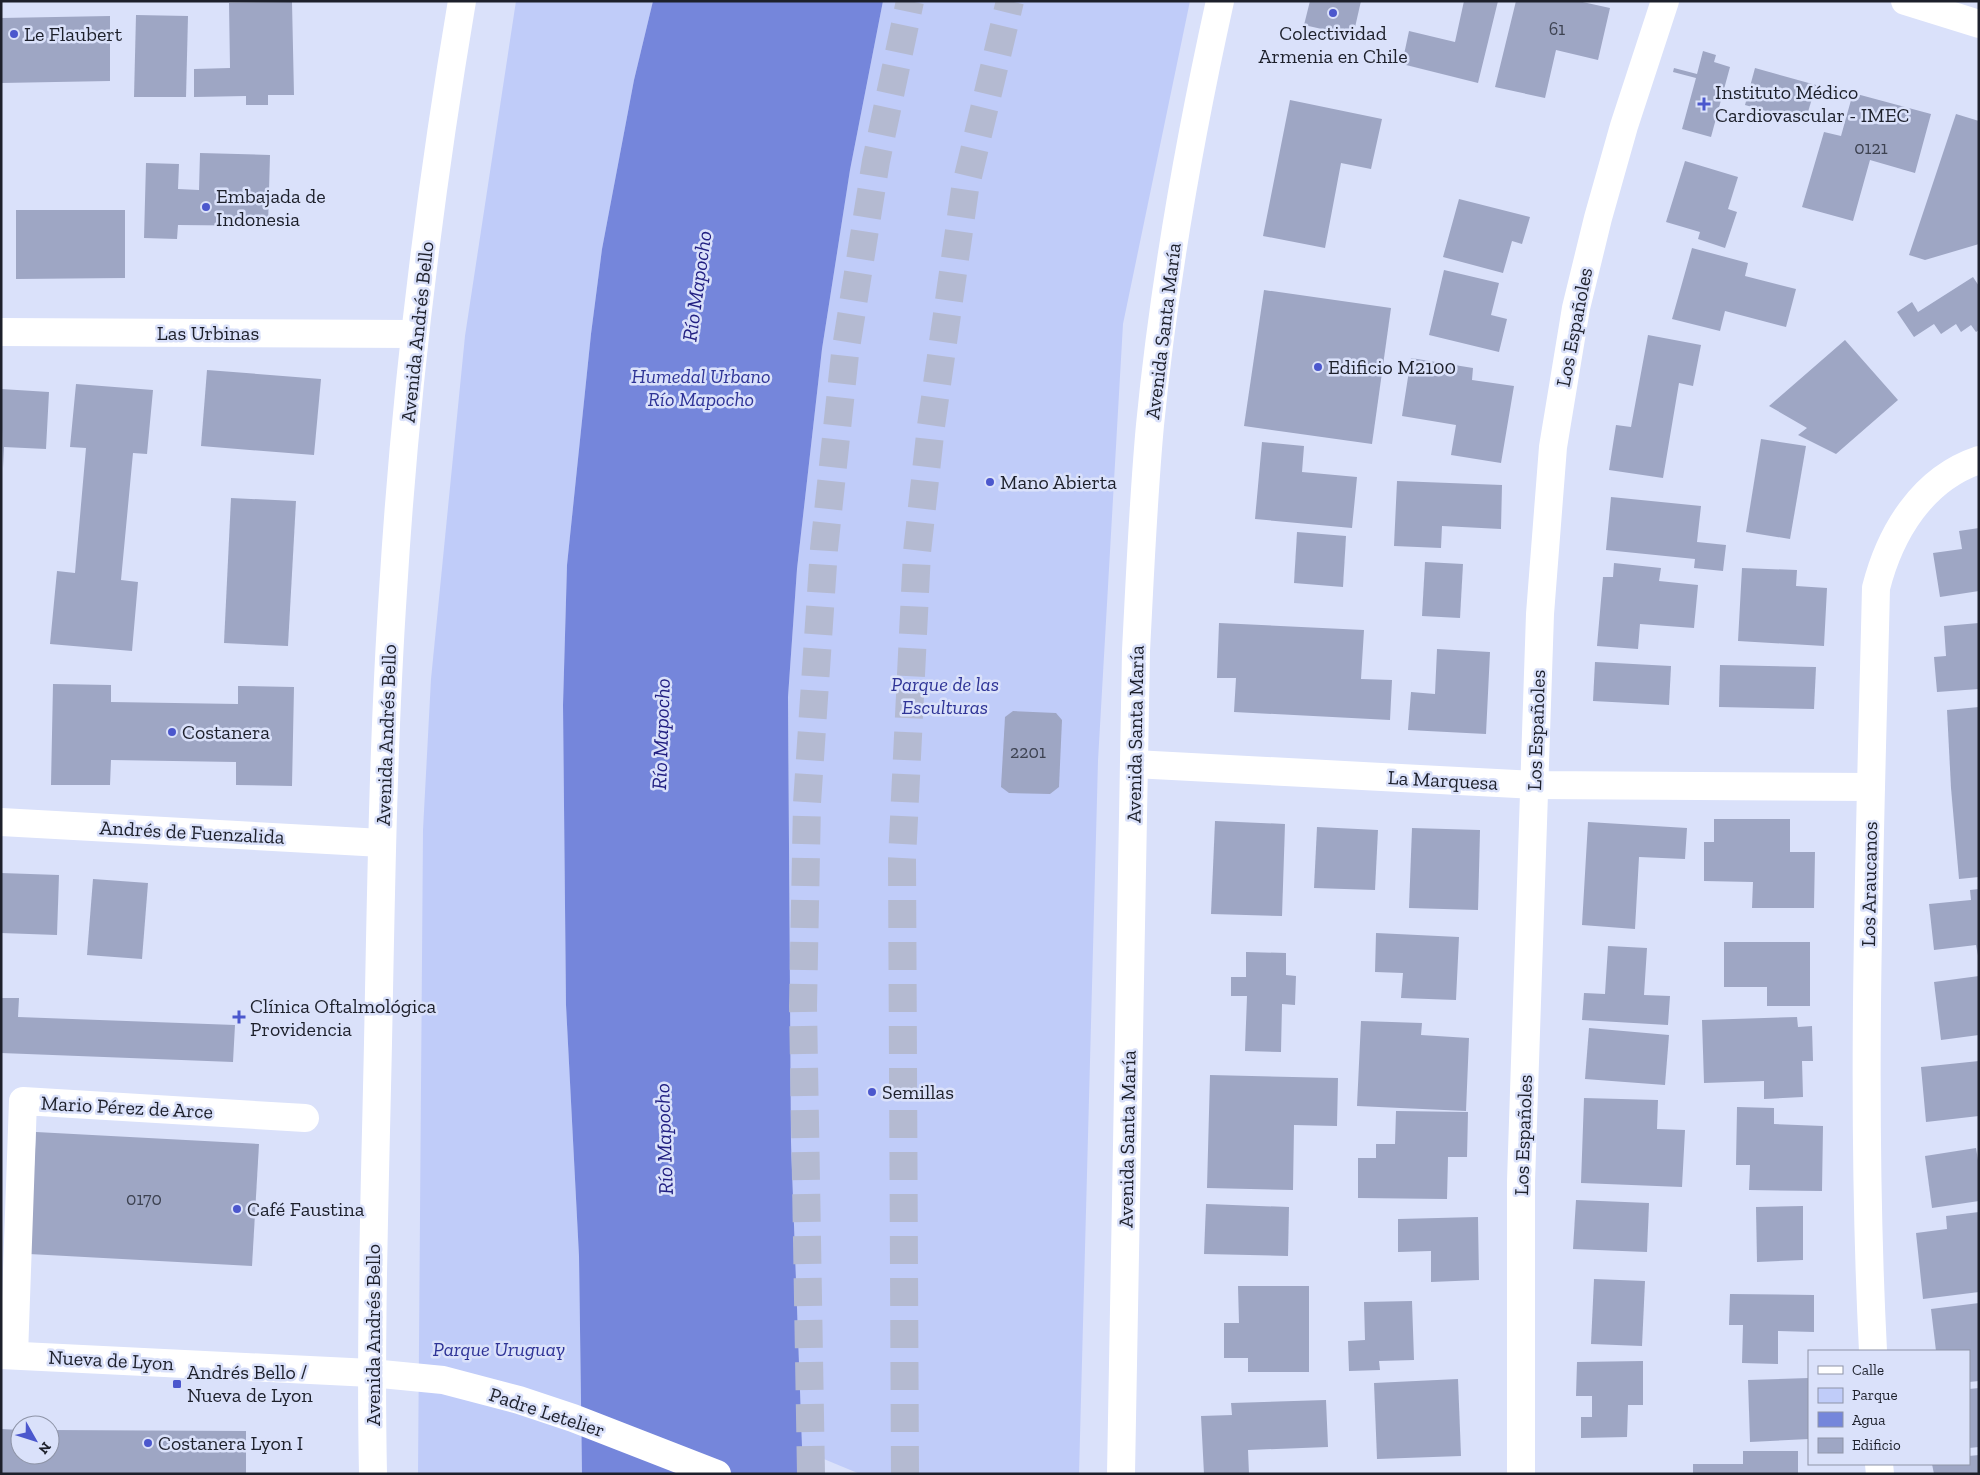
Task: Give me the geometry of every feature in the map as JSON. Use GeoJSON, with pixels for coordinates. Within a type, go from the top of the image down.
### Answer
{"type":"FeatureCollection","features":[{"type":"Feature","properties":{"kind":"street","name":"Avenida Andrés Bello"},"geometry":{"type":"LineString","coordinates":[[373,1474],[371,1373],[382,844],[393,591],[415,334],[436,168],[462,1]]}},
{"type":"Feature","properties":{"kind":"street","name":"Avenida Santa María"},"geometry":{"type":"LineString","coordinates":[[1120,1474],[1134,764],[1141,547],[1150,425],[1163,313],[1181,193],[1220,1]]}},
{"type":"Feature","properties":{"kind":"street","name":"Los Españoles"},"geometry":{"type":"LineString","coordinates":[[1521,1474],[1521,1181],[1541,604],[1553,447],[1564,369],[1598,218],[1624,126],[1665,1]]}},
{"type":"Feature","properties":{"kind":"street"},"geometry":{"type":"LineString","coordinates":[[1905,1],[1979,24]]}},
{"type":"Feature","properties":{"kind":"street","name":"Las Urbinas"},"geometry":{"type":"LineString","coordinates":[[1,332],[415,334]]}},
{"type":"Feature","properties":{"kind":"street","name":"Los Araucanos"},"geometry":{"type":"LineString","coordinates":[[1873,1350],[1866,1224],[1871,787],[1876,588],[1882,563],[1892,538],[1906,516],[1923,496],[1946,477],[1979,460]]}},
{"type":"Feature","properties":{"kind":"street","name":"La Marquesa"},"geometry":{"type":"LineString","coordinates":[[1134,764],[1534,785],[1871,787]]}},
{"type":"Feature","properties":{"kind":"street","name":"Andrés de Fuenzalida"},"geometry":{"type":"LineString","coordinates":[[1,822],[382,844]]}},
{"type":"Feature","properties":{"kind":"street","name":"Mario Pérez de Arce"},"geometry":{"type":"LineString","coordinates":[[6,1352],[12,1101],[306,1118]]}},
{"type":"Feature","properties":{"kind":"street","name":"Nueva de Lyon"},"geometry":{"type":"LineString","coordinates":[[6,1352],[371,1373]]}},
{"type":"Feature","properties":{"kind":"street","name":"Padre Letelier"},"geometry":{"type":"LineString","coordinates":[[371,1373],[443,1380],[519,1400],[573,1418],[717,1474]]}},
{"type":"Feature","properties":{"kind":"green space","name":"Parque Uruguay"},"geometry":{"type":"Polygon","coordinates":[[[516,1],[653,1],[634,80],[602,249],[591,334],[567,565],[563,705],[566,1005],[579,1256],[582,1474],[418,1474],[423,830],[431,679],[465,336],[516,1]]]}},
{"type":"Feature","properties":{"kind":"green space","name":"Parque de las Esculturas"},"geometry":{"type":"Polygon","coordinates":[[[883,1],[1190,1],[1123,324],[1098,761],[1079,1474],[860,1474],[802,1450],[791,1142],[788,697],[797,569],[822,349],[850,170],[883,1]]]}},
{"type":"Feature","properties":{"kind":"water","name":"Humedal Urbano Río Mapocho"},"geometry":{"type":"Polygon","coordinates":[[[653,1],[883,1],[850,170],[822,349],[797,569],[788,697],[791,1142],[803,1474],[582,1474],[579,1256],[566,1005],[563,705],[567,565],[591,334],[602,249],[634,80],[653,1]]]}},
{"type":"Feature","properties":{"kind":"building","name":"Colectividad Armenia en Chile"},"geometry":{"type":"Polygon","coordinates":[[[1310,1],[1361,1],[1353,36],[1304,25],[1310,1]]]}},
{"type":"Feature","properties":{"kind":"building"},"geometry":{"type":"Polygon","coordinates":[[[1464,1],[1498,1],[1478,83],[1402,64],[1409,31],[1455,42],[1464,1]]]}},
{"type":"Feature","properties":{"kind":"building"},"geometry":{"type":"Polygon","coordinates":[[[1516,1],[1578,1],[1610,8],[1598,60],[1556,50],[1545,98],[1495,87],[1516,1]]]}},
{"type":"Feature","properties":{"kind":"building"},"geometry":{"type":"Polygon","coordinates":[[[292,2],[294,95],[268,95],[268,105],[246,105],[246,96],[194,97],[194,69],[230,68],[229,3],[292,2]]]}},
{"type":"Feature","properties":{"kind":"building"},"geometry":{"type":"Polygon","coordinates":[[[136,15],[188,16],[186,97],[134,97],[136,15]]]}},
{"type":"Feature","properties":{"kind":"building"},"geometry":{"type":"Polygon","coordinates":[[[110,16],[110,81],[1,83],[1,18],[110,16]]]}},
{"type":"Feature","properties":{"kind":"building","name":"Instituto Médico Cardiovascular - IMEC"},"geometry":{"type":"Polygon","coordinates":[[[1703,51],[1716,55],[1714,62],[1730,67],[1711,137],[1682,129],[1696,78],[1673,72],[1674,68],[1697,74],[1703,51]]]}},
{"type":"Feature","properties":{"kind":"building"},"geometry":{"type":"Polygon","coordinates":[[[1755,68],[1816,85],[1805,122],[1745,105],[1755,68]]]}},
{"type":"Feature","properties":{"kind":"building"},"geometry":{"type":"Polygon","coordinates":[[[1853,93],[1931,114],[1915,173],[1870,160],[1853,221],[1802,207],[1824,132],[1841,136],[1853,93]]]}},
{"type":"Feature","properties":{"kind":"building"},"geometry":{"type":"Polygon","coordinates":[[[1290,100],[1382,119],[1371,169],[1341,163],[1325,248],[1263,236],[1290,100]]]}},
{"type":"Feature","properties":{"kind":"building"},"geometry":{"type":"Polygon","coordinates":[[[1956,114],[1979,121],[1979,244],[1925,260],[1909,255],[1956,114]]]}},
{"type":"Feature","properties":{"kind":"building","name":"Embajada de Indonesia"},"geometry":{"type":"Polygon","coordinates":[[[200,153],[270,155],[268,226],[178,225],[177,239],[144,238],[146,163],[179,164],[178,189],[199,190],[200,153]]]}},
{"type":"Feature","properties":{"kind":"building"},"geometry":{"type":"Polygon","coordinates":[[[1685,161],[1738,177],[1728,209],[1737,212],[1725,248],[1698,239],[1700,232],[1666,222],[1685,161]]]}},
{"type":"Feature","properties":{"kind":"building"},"geometry":{"type":"Polygon","coordinates":[[[1459,199],[1530,217],[1522,244],[1512,241],[1503,273],[1443,257],[1459,199]]]}},
{"type":"Feature","properties":{"kind":"building"},"geometry":{"type":"Polygon","coordinates":[[[16,210],[125,210],[125,278],[16,279],[16,210]]]}},
{"type":"Feature","properties":{"kind":"building"},"geometry":{"type":"Polygon","coordinates":[[[1692,248],[1748,263],[1745,276],[1796,289],[1786,327],[1725,311],[1720,331],[1672,319],[1692,248]]]}},
{"type":"Feature","properties":{"kind":"building"},"geometry":{"type":"Polygon","coordinates":[[[1444,270],[1499,283],[1491,315],[1507,319],[1499,352],[1429,335],[1444,270]]]}},
{"type":"Feature","properties":{"kind":"building"},"geometry":{"type":"Polygon","coordinates":[[[1973,277],[1979,286],[1979,330],[1976,332],[1971,325],[1961,332],[1956,324],[1941,334],[1934,324],[1914,337],[1897,312],[1912,302],[1918,312],[1973,277]]]}},
{"type":"Feature","properties":{"kind":"building","name":"Edificio M2100"},"geometry":{"type":"Polygon","coordinates":[[[1264,290],[1391,308],[1372,444],[1244,426],[1264,290]]]}},
{"type":"Feature","properties":{"kind":"building"},"geometry":{"type":"Polygon","coordinates":[[[1648,335],[1701,345],[1693,386],[1679,383],[1663,478],[1609,470],[1616,425],[1631,427],[1648,335]]]}},
{"type":"Feature","properties":{"kind":"building"},"geometry":{"type":"Polygon","coordinates":[[[1845,340],[1898,400],[1836,454],[1798,435],[1807,428],[1769,406],[1845,340]]]}},
{"type":"Feature","properties":{"kind":"building"},"geometry":{"type":"Polygon","coordinates":[[[1411,358],[1473,368],[1472,380],[1514,386],[1501,463],[1451,455],[1456,425],[1402,416],[1411,358]]]}},
{"type":"Feature","properties":{"kind":"building"},"geometry":{"type":"Polygon","coordinates":[[[207,370],[321,379],[314,455],[201,446],[207,370]]]}},
{"type":"Feature","properties":{"kind":"building"},"geometry":{"type":"Polygon","coordinates":[[[76,384],[153,390],[147,454],[133,453],[121,580],[138,582],[132,651],[50,644],[57,571],[75,573],[86,448],[70,447],[76,384]]]}},
{"type":"Feature","properties":{"kind":"building"},"geometry":{"type":"Polygon","coordinates":[[[1,389],[49,392],[46,449],[4,447],[3,468],[1,389]]]}},
{"type":"Feature","properties":{"kind":"building"},"geometry":{"type":"Polygon","coordinates":[[[1761,439],[1806,446],[1790,539],[1746,532],[1761,439]]]}},
{"type":"Feature","properties":{"kind":"building"},"geometry":{"type":"Polygon","coordinates":[[[1262,442],[1304,446],[1302,472],[1357,477],[1352,528],[1255,519],[1262,442]]]}},
{"type":"Feature","properties":{"kind":"building"},"geometry":{"type":"Polygon","coordinates":[[[1397,481],[1502,485],[1501,529],[1442,526],[1441,548],[1394,546],[1397,481]]]}},
{"type":"Feature","properties":{"kind":"building"},"geometry":{"type":"Polygon","coordinates":[[[1611,497],[1701,506],[1697,542],[1726,545],[1723,571],[1694,568],[1695,559],[1606,550],[1611,497]]]}},
{"type":"Feature","properties":{"kind":"building"},"geometry":{"type":"Polygon","coordinates":[[[231,498],[296,501],[288,646],[224,643],[231,498]]]}},
{"type":"Feature","properties":{"kind":"building"},"geometry":{"type":"Polygon","coordinates":[[[1979,528],[1979,591],[1940,597],[1933,553],[1962,549],[1959,531],[1979,528]]]}},
{"type":"Feature","properties":{"kind":"building"},"geometry":{"type":"Polygon","coordinates":[[[1297,532],[1346,536],[1343,587],[1294,583],[1297,532]]]}},
{"type":"Feature","properties":{"kind":"building"},"geometry":{"type":"Polygon","coordinates":[[[1425,562],[1463,564],[1460,618],[1422,616],[1425,562]]]}},
{"type":"Feature","properties":{"kind":"building"},"geometry":{"type":"Polygon","coordinates":[[[1614,563],[1661,568],[1659,581],[1698,585],[1694,628],[1640,624],[1638,649],[1597,646],[1603,577],[1613,577],[1614,563]]]}},
{"type":"Feature","properties":{"kind":"building"},"geometry":{"type":"Polygon","coordinates":[[[1742,568],[1797,570],[1796,586],[1827,588],[1824,646],[1738,641],[1742,568]]]}},
{"type":"Feature","properties":{"kind":"building"},"geometry":{"type":"Polygon","coordinates":[[[1219,623],[1364,630],[1361,679],[1392,680],[1390,720],[1234,712],[1236,678],[1217,678],[1219,623]]]}},
{"type":"Feature","properties":{"kind":"building"},"geometry":{"type":"Polygon","coordinates":[[[1979,623],[1979,689],[1937,692],[1934,657],[1946,656],[1944,626],[1979,623]]]}},
{"type":"Feature","properties":{"kind":"building"},"geometry":{"type":"Polygon","coordinates":[[[1437,649],[1490,652],[1486,734],[1408,730],[1411,692],[1435,694],[1437,649]]]}},
{"type":"Feature","properties":{"kind":"building"},"geometry":{"type":"Polygon","coordinates":[[[1595,662],[1671,666],[1669,705],[1593,701],[1595,662]]]}},
{"type":"Feature","properties":{"kind":"building"},"geometry":{"type":"Polygon","coordinates":[[[1720,665],[1816,667],[1814,709],[1719,707],[1720,665]]]}},
{"type":"Feature","properties":{"kind":"building","name":"Costanera"},"geometry":{"type":"Polygon","coordinates":[[[53,684],[111,685],[111,702],[238,704],[238,686],[294,687],[292,786],[236,785],[236,762],[111,760],[110,785],[51,785],[53,684]]]}},
{"type":"Feature","properties":{"kind":"building"},"geometry":{"type":"Polygon","coordinates":[[[1979,707],[1979,877],[1959,879],[1951,788],[1947,710],[1979,707]]]}},
{"type":"Feature","properties":{"kind":"building"},"geometry":{"type":"Polygon","coordinates":[[[1013,711],[1056,713],[1062,720],[1059,787],[1050,794],[1009,793],[1001,787],[1005,717],[1013,711]]]}},
{"type":"Feature","properties":{"kind":"building"},"geometry":{"type":"Polygon","coordinates":[[[1714,819],[1790,819],[1790,852],[1815,852],[1814,908],[1752,908],[1753,882],[1704,881],[1704,842],[1714,842],[1714,819]]]}},
{"type":"Feature","properties":{"kind":"building"},"geometry":{"type":"Polygon","coordinates":[[[1215,821],[1285,824],[1282,916],[1211,914],[1215,821]]]}},
{"type":"Feature","properties":{"kind":"building"},"geometry":{"type":"Polygon","coordinates":[[[1588,822],[1687,828],[1685,859],[1639,857],[1635,929],[1582,925],[1588,822]]]}},
{"type":"Feature","properties":{"kind":"building"},"geometry":{"type":"Polygon","coordinates":[[[1317,827],[1378,830],[1375,890],[1314,888],[1317,827]]]}},
{"type":"Feature","properties":{"kind":"building"},"geometry":{"type":"Polygon","coordinates":[[[1412,828],[1480,830],[1478,910],[1409,908],[1412,828]]]}},
{"type":"Feature","properties":{"kind":"building"},"geometry":{"type":"Polygon","coordinates":[[[1,873],[59,875],[57,935],[1,933],[1,873]]]}},
{"type":"Feature","properties":{"kind":"building"},"geometry":{"type":"Polygon","coordinates":[[[93,879],[148,883],[142,959],[87,955],[93,879]]]}},
{"type":"Feature","properties":{"kind":"building"},"geometry":{"type":"Polygon","coordinates":[[[1979,889],[1979,961],[1976,945],[1934,950],[1929,904],[1971,900],[1970,890],[1979,889]]]}},
{"type":"Feature","properties":{"kind":"building"},"geometry":{"type":"Polygon","coordinates":[[[1376,933],[1459,937],[1456,1000],[1401,998],[1403,973],[1375,972],[1376,933]]]}},
{"type":"Feature","properties":{"kind":"building"},"geometry":{"type":"Polygon","coordinates":[[[1724,942],[1810,942],[1810,1006],[1767,1006],[1767,987],[1724,987],[1724,942]]]}},
{"type":"Feature","properties":{"kind":"building"},"geometry":{"type":"Polygon","coordinates":[[[1608,946],[1647,948],[1644,995],[1670,996],[1668,1025],[1582,1020],[1584,993],[1605,994],[1608,946]]]}},
{"type":"Feature","properties":{"kind":"building"},"geometry":{"type":"Polygon","coordinates":[[[1246,952],[1286,953],[1286,975],[1296,976],[1295,1005],[1282,1004],[1281,1052],[1245,1051],[1247,996],[1231,996],[1231,977],[1246,977],[1246,952]]]}},
{"type":"Feature","properties":{"kind":"building"},"geometry":{"type":"Polygon","coordinates":[[[1979,976],[1979,1035],[1941,1040],[1934,982],[1979,976]]]}},
{"type":"Feature","properties":{"kind":"building"},"geometry":{"type":"Polygon","coordinates":[[[1,998],[19,998],[18,1017],[235,1025],[233,1062],[1,1053],[1,998]]]}},
{"type":"Feature","properties":{"kind":"building"},"geometry":{"type":"Polygon","coordinates":[[[1797,1017],[1798,1027],[1812,1026],[1813,1061],[1802,1061],[1803,1097],[1764,1099],[1764,1081],[1704,1083],[1702,1020],[1797,1017]]]}},
{"type":"Feature","properties":{"kind":"building"},"geometry":{"type":"Polygon","coordinates":[[[1361,1021],[1422,1023],[1421,1035],[1469,1038],[1466,1111],[1357,1106],[1361,1021]]]}},
{"type":"Feature","properties":{"kind":"building"},"geometry":{"type":"Polygon","coordinates":[[[1589,1028],[1669,1035],[1665,1085],[1585,1079],[1589,1028]]]}},
{"type":"Feature","properties":{"kind":"building"},"geometry":{"type":"Polygon","coordinates":[[[1979,1061],[1979,1116],[1926,1122],[1921,1067],[1979,1061]]]}},
{"type":"Feature","properties":{"kind":"building"},"geometry":{"type":"Polygon","coordinates":[[[1210,1075],[1338,1078],[1337,1126],[1294,1125],[1293,1190],[1207,1188],[1210,1075]]]}},
{"type":"Feature","properties":{"kind":"building"},"geometry":{"type":"Polygon","coordinates":[[[1584,1098],[1658,1100],[1657,1129],[1685,1130],[1682,1187],[1581,1183],[1584,1098]]]}},
{"type":"Feature","properties":{"kind":"building"},"geometry":{"type":"Polygon","coordinates":[[[1737,1107],[1774,1108],[1774,1124],[1823,1126],[1822,1191],[1749,1190],[1750,1165],[1736,1165],[1737,1107]]]}},
{"type":"Feature","properties":{"kind":"building"},"geometry":{"type":"Polygon","coordinates":[[[1396,1111],[1468,1112],[1467,1157],[1448,1157],[1447,1199],[1358,1198],[1358,1158],[1376,1158],[1376,1144],[1395,1144],[1396,1111]]]}},
{"type":"Feature","properties":{"kind":"building"},"geometry":{"type":"Polygon","coordinates":[[[36,1132],[259,1144],[252,1266],[29,1254],[36,1132]]]}},
{"type":"Feature","properties":{"kind":"building"},"geometry":{"type":"Polygon","coordinates":[[[1976,1148],[1979,1166],[1979,1201],[1932,1208],[1925,1156],[1976,1148]]]}},
{"type":"Feature","properties":{"kind":"building"},"geometry":{"type":"Polygon","coordinates":[[[1576,1200],[1649,1203],[1647,1252],[1573,1249],[1576,1200]]]}},
{"type":"Feature","properties":{"kind":"building"},"geometry":{"type":"Polygon","coordinates":[[[1206,1204],[1289,1207],[1288,1256],[1204,1254],[1206,1204]]]}},
{"type":"Feature","properties":{"kind":"building"},"geometry":{"type":"Polygon","coordinates":[[[1803,1206],[1803,1260],[1757,1262],[1756,1207],[1803,1206]]]}},
{"type":"Feature","properties":{"kind":"building"},"geometry":{"type":"Polygon","coordinates":[[[1979,1212],[1979,1292],[1923,1299],[1916,1233],[1947,1229],[1946,1216],[1979,1212]]]}},
{"type":"Feature","properties":{"kind":"building"},"geometry":{"type":"Polygon","coordinates":[[[1478,1217],[1479,1280],[1431,1282],[1431,1251],[1398,1252],[1398,1219],[1478,1217]]]}},
{"type":"Feature","properties":{"kind":"building"},"geometry":{"type":"Polygon","coordinates":[[[1594,1279],[1645,1281],[1642,1346],[1591,1344],[1594,1279]]]}},
{"type":"Feature","properties":{"kind":"building"},"geometry":{"type":"Polygon","coordinates":[[[1238,1286],[1309,1286],[1309,1372],[1248,1372],[1248,1358],[1224,1358],[1224,1323],[1239,1323],[1238,1286]]]}},
{"type":"Feature","properties":{"kind":"building"},"geometry":{"type":"Polygon","coordinates":[[[1730,1294],[1814,1295],[1814,1332],[1778,1331],[1778,1364],[1742,1363],[1743,1325],[1729,1325],[1730,1294]]]}},
{"type":"Feature","properties":{"kind":"building"},"geometry":{"type":"Polygon","coordinates":[[[1412,1301],[1414,1360],[1379,1361],[1380,1370],[1349,1371],[1348,1341],[1365,1340],[1364,1302],[1412,1301]]]}},
{"type":"Feature","properties":{"kind":"building"},"geometry":{"type":"Polygon","coordinates":[[[1979,1303],[1979,1381],[1970,1382],[1970,1350],[1936,1350],[1931,1309],[1979,1303]]]}},
{"type":"Feature","properties":{"kind":"building"},"geometry":{"type":"Polygon","coordinates":[[[1643,1361],[1643,1405],[1628,1405],[1627,1437],[1581,1438],[1581,1417],[1592,1417],[1592,1396],[1576,1396],[1577,1362],[1643,1361]]]}},
{"type":"Feature","properties":{"kind":"building"},"geometry":{"type":"Polygon","coordinates":[[[1808,1378],[1808,1439],[1750,1442],[1748,1380],[1808,1378]]]}},
{"type":"Feature","properties":{"kind":"building"},"geometry":{"type":"Polygon","coordinates":[[[1458,1379],[1461,1456],[1377,1459],[1374,1383],[1458,1379]]]}},
{"type":"Feature","properties":{"kind":"building"},"geometry":{"type":"Polygon","coordinates":[[[1979,1388],[1979,1447],[1970,1448],[1970,1389],[1979,1388]]]}},
{"type":"Feature","properties":{"kind":"building"},"geometry":{"type":"Polygon","coordinates":[[[1326,1400],[1328,1447],[1248,1450],[1249,1474],[1204,1474],[1201,1416],[1232,1415],[1231,1403],[1326,1400]]]}},
{"type":"Feature","properties":{"kind":"building","name":"Costanera Lyon I"},"geometry":{"type":"Polygon","coordinates":[[[1,1429],[10,1429],[10,1465],[60,1465],[60,1430],[246,1431],[246,1474],[1,1474],[1,1429]]]}},
{"type":"Feature","properties":{"kind":"building"},"geometry":{"type":"Polygon","coordinates":[[[1743,1451],[1798,1451],[1798,1474],[1693,1474],[1693,1464],[1743,1464],[1743,1451]]]}},
{"type":"Feature","properties":{"kind":"building"},"geometry":{"type":"Polygon","coordinates":[[[1979,1455],[1979,1474],[1934,1474],[1932,1465],[1970,1465],[1970,1456],[1979,1455]]]}},
{"type":"Feature","properties":{"kind":"tunnel"},"geometry":{"type":"LineString","coordinates":[[811,1474],[803,1006],[807,803],[824,549],[845,354],[876,161],[910,1]]}},
{"type":"Feature","properties":{"kind":"tunnel"},"geometry":{"type":"LineString","coordinates":[[905,1474],[902,859],[917,552],[931,426],[965,189],[1010,1]]}},
{"type":"Feature","properties":{"kind":"place","name":"Colectividad Armenia en Chile"},"geometry":{"type":"Point","coordinates":[1333,13]}},
{"type":"Feature","properties":{"kind":"place","name":"Le Flaubert"},"geometry":{"type":"Point","coordinates":[14,34]}},
{"type":"Feature","properties":{"kind":"place","name":"Instituto Médico Cardiovascular - IMEC"},"geometry":{"type":"Point","coordinates":[1704,104]}},
{"type":"Feature","properties":{"kind":"place","name":"Embajada de Indonesia"},"geometry":{"type":"Point","coordinates":[206,207]}},
{"type":"Feature","properties":{"kind":"place","name":"Edificio M2100"},"geometry":{"type":"Point","coordinates":[1318,367]}},
{"type":"Feature","properties":{"kind":"place","name":"Mano Abierta"},"geometry":{"type":"Point","coordinates":[990,482]}},
{"type":"Feature","properties":{"kind":"place","name":"Costanera"},"geometry":{"type":"Point","coordinates":[172,732]}},
{"type":"Feature","properties":{"kind":"place","name":"Clínica Oftalmológica Providencia"},"geometry":{"type":"Point","coordinates":[239,1017]}},
{"type":"Feature","properties":{"kind":"place","name":"Semillas"},"geometry":{"type":"Point","coordinates":[872,1092]}},
{"type":"Feature","properties":{"kind":"place","name":"Café Faustina"},"geometry":{"type":"Point","coordinates":[237,1209]}},
{"type":"Feature","properties":{"kind":"place","name":"Andrés Bello / Nueva de Lyon"},"geometry":{"type":"Point","coordinates":[177,1384]}},
{"type":"Feature","properties":{"kind":"place","name":"Costanera Lyon I"},"geometry":{"type":"Point","coordinates":[148,1443]}},
{"type":"Feature","properties":{"kind":"water label","name":"Río Mapocho"},"geometry":{"type":"Point","coordinates":[697,286]}},
{"type":"Feature","properties":{"kind":"water label","name":"Río Mapocho"},"geometry":{"type":"Point","coordinates":[661,734]}},
{"type":"Feature","properties":{"kind":"water label","name":"Río Mapocho"},"geometry":{"type":"Point","coordinates":[664,1139]}}]}
